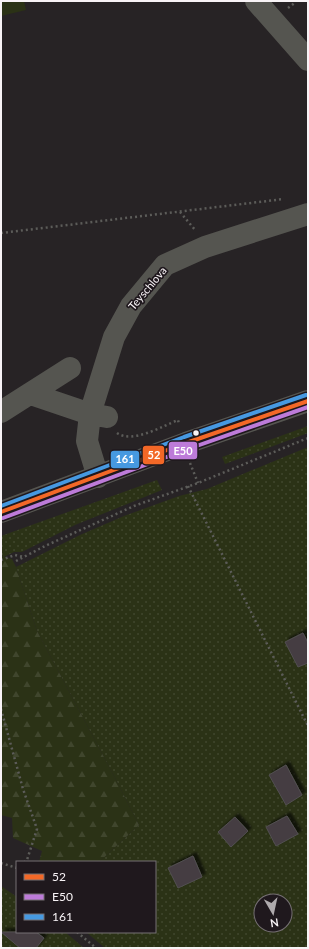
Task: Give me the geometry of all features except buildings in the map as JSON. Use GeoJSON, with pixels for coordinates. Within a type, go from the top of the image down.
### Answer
{"type":"FeatureCollection","features":[{"type":"Feature","properties":{"kind":"street"},"geometry":{"type":"LineString","coordinates":[[256,1],[308,60]]}},
{"type":"Feature","properties":{"kind":"street","name":"Teyschlova"},"geometry":{"type":"LineString","coordinates":[[98,477],[87,441],[99,415],[114,337],[131,306],[165,265],[205,247],[308,214]]}},
{"type":"Feature","properties":{"kind":"street"},"geometry":{"type":"LineString","coordinates":[[1,412],[70,368]]}},
{"type":"Feature","properties":{"kind":"street"},"geometry":{"type":"LineString","coordinates":[[31,394],[99,415]]}},
{"type":"Feature","properties":{"kind":"street"},"geometry":{"type":"LineString","coordinates":[[1,512],[186,443],[308,401]]}},
{"type":"Feature","properties":{"kind":"path"},"geometry":{"type":"LineString","coordinates":[[1,233],[290,199]]}},
{"type":"Feature","properties":{"kind":"path"},"geometry":{"type":"LineString","coordinates":[[99,415],[114,431],[127,437],[135,437],[178,420]]}},
{"type":"Feature","properties":{"kind":"path"},"geometry":{"type":"LineString","coordinates":[[16,561],[134,506],[308,438]]}},
{"type":"Feature","properties":{"kind":"path"},"geometry":{"type":"LineString","coordinates":[[190,463],[198,482]]}},
{"type":"Feature","properties":{"kind":"path"},"geometry":{"type":"LineString","coordinates":[[188,486],[308,726]]}},
{"type":"Feature","properties":{"kind":"path"},"geometry":{"type":"LineString","coordinates":[[1,560],[15,555],[24,557]]}},
{"type":"Feature","properties":{"kind":"path"},"geometry":{"type":"LineString","coordinates":[[1,709],[22,789],[37,830],[26,861]]}},
{"type":"Feature","properties":{"kind":"path"},"geometry":{"type":"LineString","coordinates":[[1,863],[16,869]]}},
{"type":"Feature","properties":{"kind":"path"},"geometry":{"type":"LineString","coordinates":[[78,933],[96,948]]}},
{"type":"Feature","properties":{"kind":"green space"},"geometry":{"type":"Polygon","coordinates":[[[1,1],[24,1],[26,10],[1,16],[1,1]]]}},
{"type":"Feature","properties":{"kind":"green space"},"geometry":{"type":"Polygon","coordinates":[[[308,426],[308,433],[225,464],[222,457],[308,426]]]}},
{"type":"Feature","properties":{"kind":"green space"},"geometry":{"type":"Polygon","coordinates":[[[308,447],[308,948],[105,948],[87,933],[156,933],[156,861],[100,861],[139,825],[37,631],[16,567],[80,535],[124,516],[179,496],[207,489],[308,447]]]}},
{"type":"Feature","properties":{"kind":"green space"},"geometry":{"type":"Polygon","coordinates":[[[157,480],[162,490],[75,525],[22,552],[14,552],[4,557],[1,554],[1,536],[157,480]]]}},
{"type":"Feature","properties":{"kind":"green space"},"geometry":{"type":"Polygon","coordinates":[[[1,554],[4,557],[12,559],[37,631],[139,825],[100,861],[39,861],[42,851],[13,838],[12,818],[1,815],[1,554]]]}},
{"type":"Feature","properties":{"kind":"green space"},"geometry":{"type":"Polygon","coordinates":[[[1,886],[16,896],[16,933],[66,933],[84,948],[1,948],[1,886]]]}},
{"type":"Feature","properties":{"kind":"transit line","name":"161"},"geometry":{"type":"LineString","coordinates":[[1,506],[184,437],[306,395]]}},
{"type":"Feature","properties":{"kind":"transit line","name":"52"},"geometry":{"type":"LineString","coordinates":[[1,512],[186,443],[308,401]]}},
{"type":"Feature","properties":{"kind":"transit line","name":"E50"},"geometry":{"type":"LineString","coordinates":[[3,518],[188,449],[308,407]]}}]}
